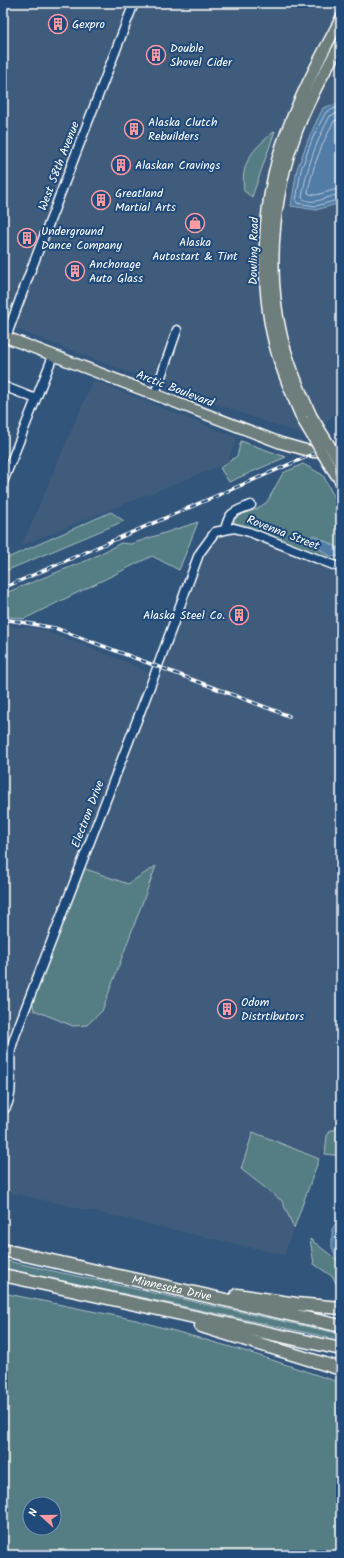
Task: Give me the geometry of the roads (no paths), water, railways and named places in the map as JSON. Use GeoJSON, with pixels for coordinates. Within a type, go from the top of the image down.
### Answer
{"type":"FeatureCollection","features":[{"type":"Feature","properties":{"kind":"highway","name":"Minnesota Drive"},"geometry":{"type":"LineString","coordinates":[[3,1250],[341,1326]]}},
{"type":"Feature","properties":{"kind":"highway","name":"Minnesota Drive"},"geometry":{"type":"LineString","coordinates":[[3,1275],[341,1349]]}},
{"type":"Feature","properties":{"kind":"highway"},"geometry":{"type":"LineString","coordinates":[[160,1285],[296,1304],[341,1308]]}},
{"type":"Feature","properties":{"kind":"highway"},"geometry":{"type":"LineString","coordinates":[[163,1311],[198,1325],[341,1369]]}},
{"type":"Feature","properties":{"kind":"main road","name":"Dowling Road"},"geometry":{"type":"LineString","coordinates":[[341,18],[287,129],[275,170],[267,216],[265,251],[266,284],[272,331],[281,367],[330,466],[341,482]]}},
{"type":"Feature","properties":{"kind":"main road","name":"Dowling Road"},"geometry":{"type":"LineString","coordinates":[[341,43],[315,91],[298,130],[284,175],[278,204],[274,260],[282,337],[307,418],[341,464]]}},
{"type":"Feature","properties":{"kind":"main road","name":"Arctic Boulevard"},"geometry":{"type":"LineString","coordinates":[[5,337],[281,443],[313,452],[341,452]]}},
{"type":"Feature","properties":{"kind":"street","name":"West 58th Avenue"},"geometry":{"type":"LineString","coordinates":[[5,337],[134,3]]}},
{"type":"Feature","properties":{"kind":"street"},"geometry":{"type":"LineString","coordinates":[[155,394],[177,330]]}},
{"type":"Feature","properties":{"kind":"street"},"geometry":{"type":"LineString","coordinates":[[3,482],[53,356]]}},
{"type":"Feature","properties":{"kind":"street"},"geometry":{"type":"LineString","coordinates":[[3,386],[36,398]]}},
{"type":"Feature","properties":{"kind":"street"},"geometry":{"type":"LineString","coordinates":[[225,530],[232,512],[251,505]]}},
{"type":"Feature","properties":{"kind":"street","name":"Rovenna Street"},"geometry":{"type":"LineString","coordinates":[[215,532],[234,528],[249,532],[341,568]]}},
{"type":"Feature","properties":{"kind":"street","name":"Electron Drive"},"geometry":{"type":"LineString","coordinates":[[3,1111],[10,1092],[11,1050],[27,1005],[156,671],[199,554],[215,532]]}},
{"type":"Feature","properties":{"kind":"water"},"geometry":{"type":"Polygon","coordinates":[[[341,102],[340,203],[316,210],[291,206],[297,169],[310,135],[323,108],[341,102]]]}},
{"type":"Feature","properties":{"kind":"water"},"geometry":{"type":"Polygon","coordinates":[[[313,535],[337,547],[340,551],[338,557],[330,556],[310,542],[310,538],[313,535]]]}},
{"type":"Feature","properties":{"kind":"water"},"geometry":{"type":"Polygon","coordinates":[[[341,1216],[341,1261],[336,1258],[332,1247],[332,1229],[341,1216]]]}},
{"type":"Feature","properties":{"kind":"railway"},"geometry":{"type":"LineString","coordinates":[[3,588],[341,442]]}},
{"type":"Feature","properties":{"kind":"railway"},"geometry":{"type":"LineString","coordinates":[[3,619],[55,628],[289,716]]}},
{"type":"Feature","properties":{"kind":"place","name":"Gexpro"},"geometry":{"type":"Point","coordinates":[58,24]}},
{"type":"Feature","properties":{"kind":"place","name":"Double Shovel Cider"},"geometry":{"type":"Point","coordinates":[156,55]}},
{"type":"Feature","properties":{"kind":"place","name":"Alaska Clutch Rebuilders"},"geometry":{"type":"Point","coordinates":[134,129]}},
{"type":"Feature","properties":{"kind":"place","name":"Alaskan Cravings"},"geometry":{"type":"Point","coordinates":[121,165]}},
{"type":"Feature","properties":{"kind":"place","name":"Greatland Martial Arts"},"geometry":{"type":"Point","coordinates":[101,200]}},
{"type":"Feature","properties":{"kind":"place","name":"Alaska Autostart & Tint"},"geometry":{"type":"Point","coordinates":[195,223]}},
{"type":"Feature","properties":{"kind":"place","name":"Underground Dance Company"},"geometry":{"type":"Point","coordinates":[27,238]}},
{"type":"Feature","properties":{"kind":"place","name":"Anchorage Auto Glass"},"geometry":{"type":"Point","coordinates":[75,271]}},
{"type":"Feature","properties":{"kind":"place","name":"Alaska Steel Co."},"geometry":{"type":"Point","coordinates":[239,615]}},
{"type":"Feature","properties":{"kind":"place","name":"Odom Distrtibutors"},"geometry":{"type":"Point","coordinates":[227,1009]}}]}
